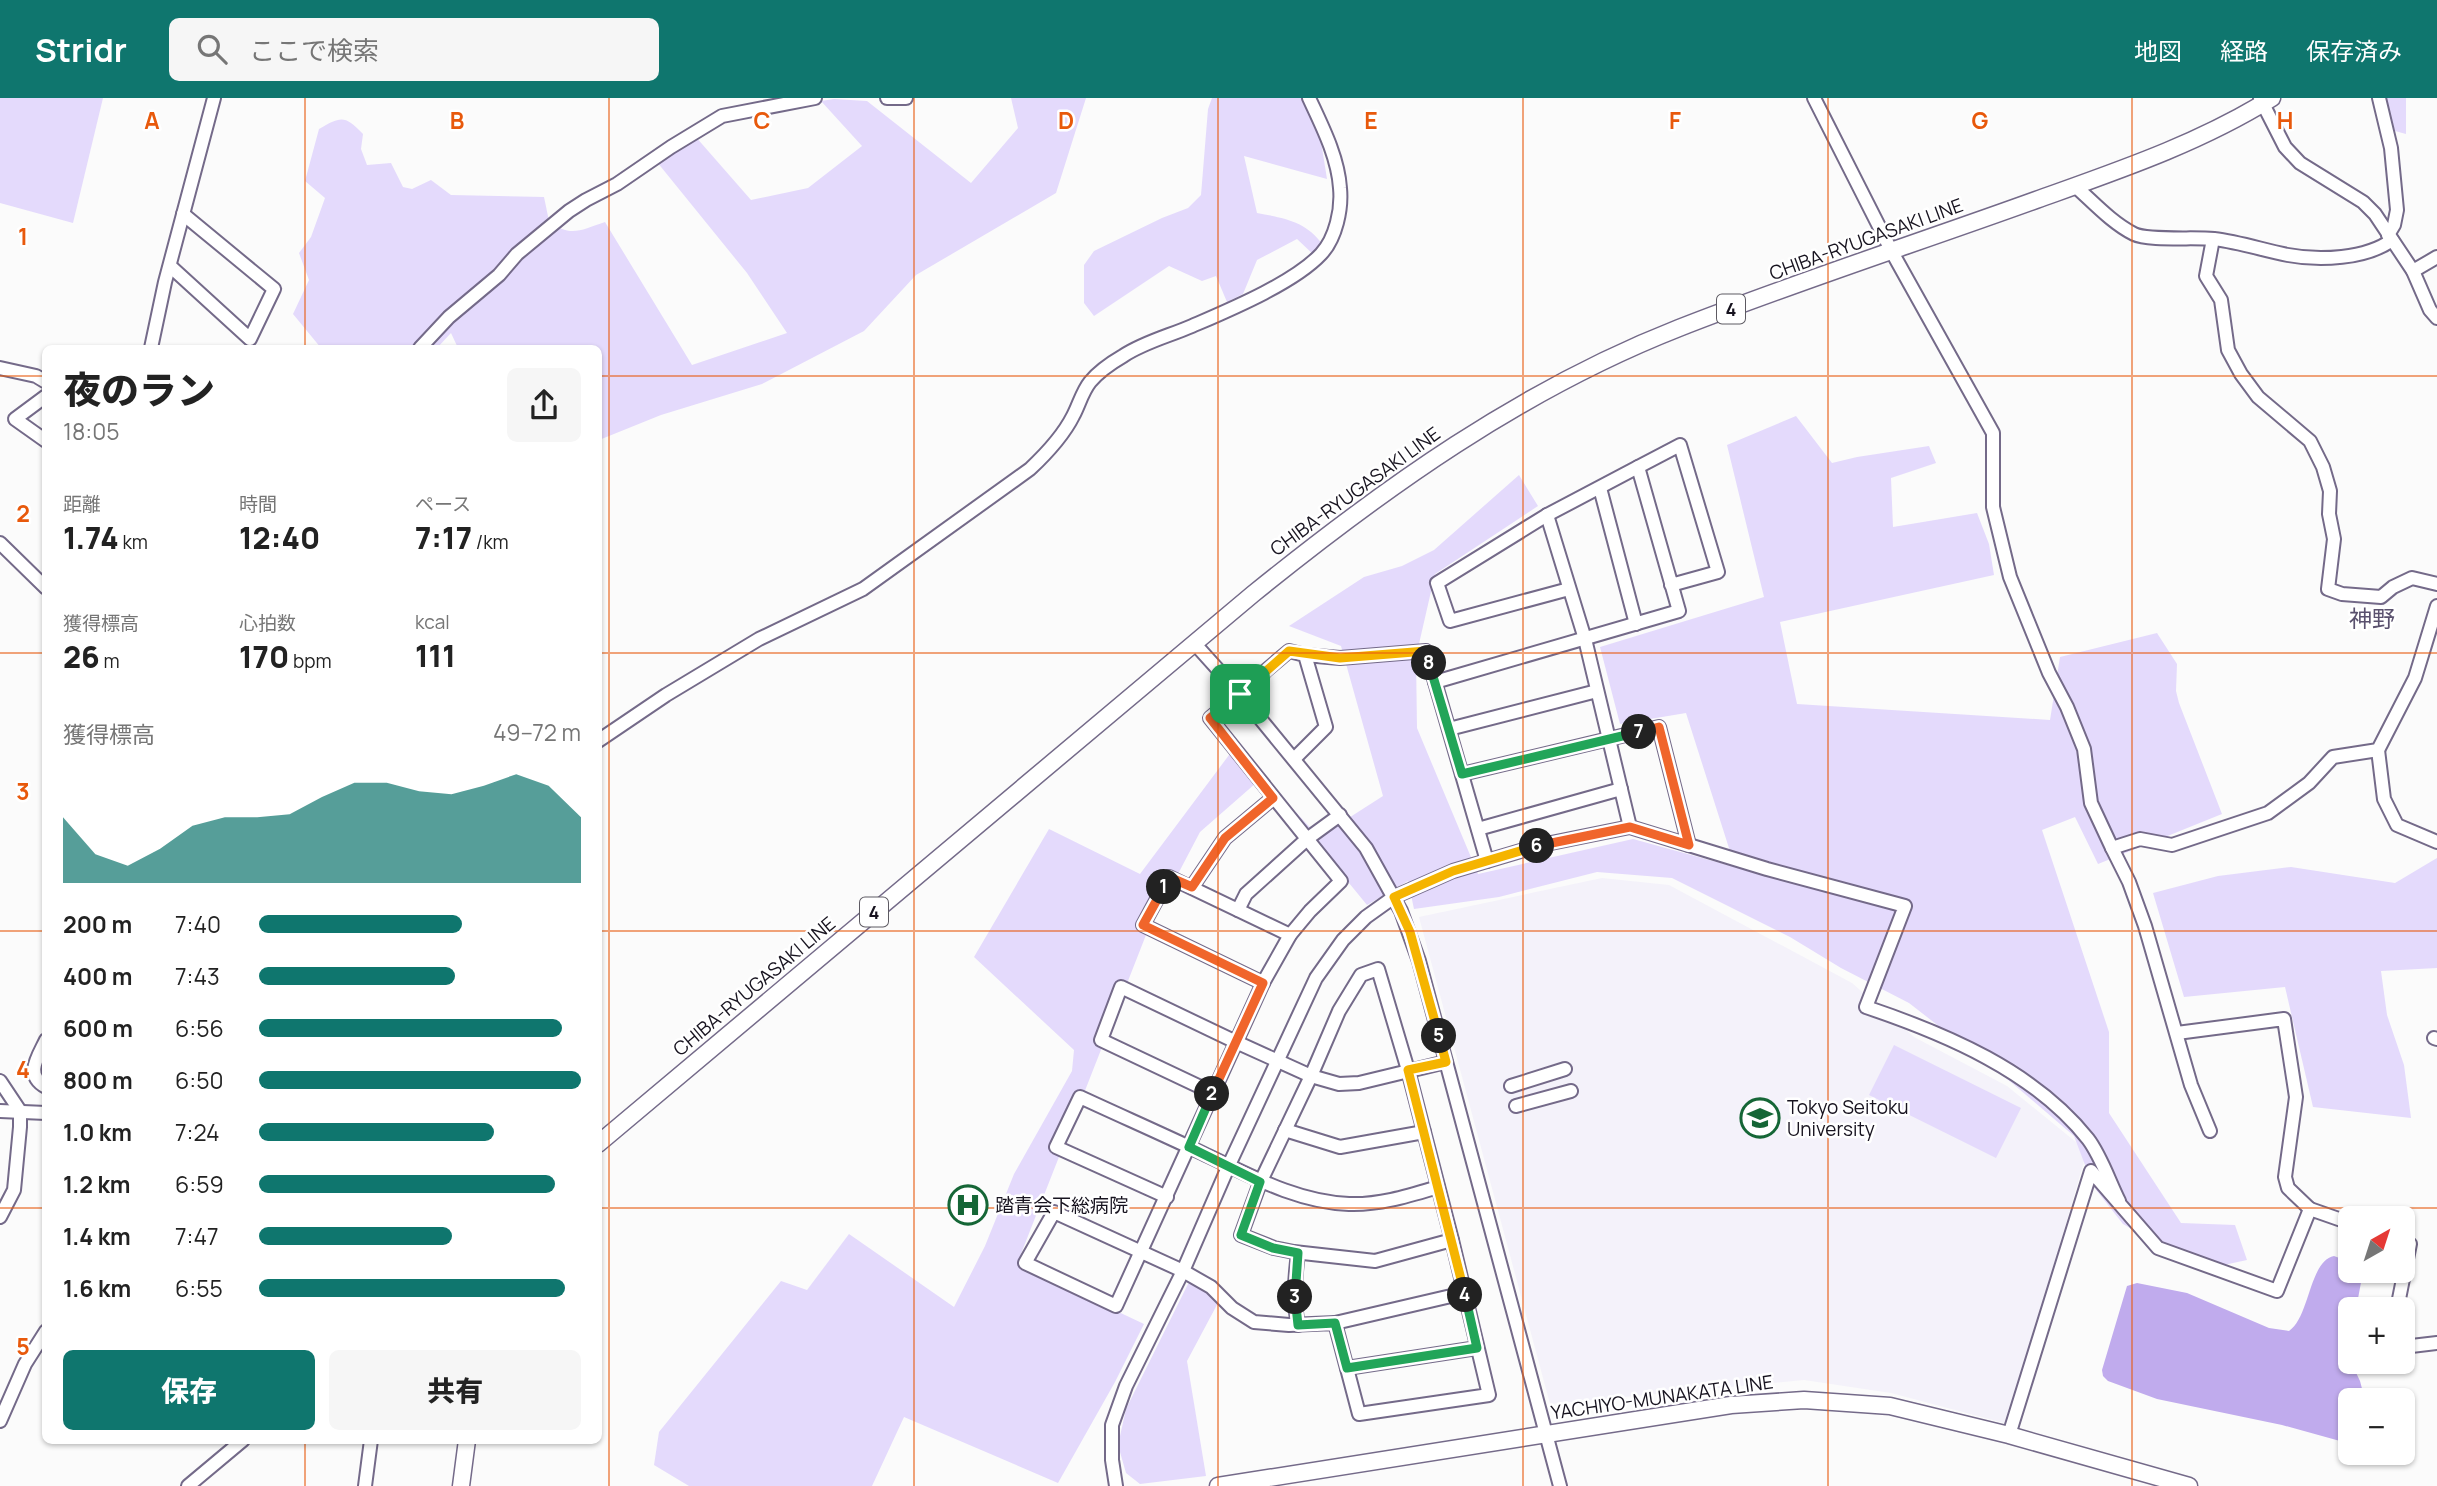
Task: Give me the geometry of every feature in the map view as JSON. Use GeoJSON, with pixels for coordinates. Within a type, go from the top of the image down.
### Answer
{"type":"FeatureCollection","features":[{"type":"Feature","properties":{"kind":"main road","name":"CHIBA-RYUGASAKI LINE"},"geometry":{"type":"LineString","coordinates":[[602,1141],[1252,594],[1368,503],[1458,442],[1520,405],[1611,358],[1678,328],[2136,165],[2213,131],[2264,100]]}},
{"type":"Feature","properties":{"kind":"main road","name":"YACHIYO-MUNAKATA LINE"},"geometry":{"type":"LineString","coordinates":[[1218,1486],[1731,1405],[1804,1400],[1891,1406],[2009,1435],[2189,1486]]}},
{"type":"Feature","properties":{"kind":"main road"},"geometry":{"type":"LineString","coordinates":[[461,1486],[466,1444]]}},
{"type":"Feature","properties":{"kind":"street"},"geometry":{"type":"LineString","coordinates":[[152,345],[214,98]]}},
{"type":"Feature","properties":{"kind":"street"},"geometry":{"type":"LineString","coordinates":[[424,345],[449,317],[499,275],[517,254],[569,211],[617,184],[722,116],[815,98]]}},
{"type":"Feature","properties":{"kind":"street"},"geometry":{"type":"LineString","coordinates":[[887,98],[906,98]]}},
{"type":"Feature","properties":{"kind":"street"},"geometry":{"type":"LineString","coordinates":[[602,738],[666,695],[759,639],[863,589],[1030,469],[1062,434],[1088,384],[1125,354],[1266,291],[1306,267],[1323,252],[1339,214],[1340,188],[1330,145],[1309,98]]}},
{"type":"Feature","properties":{"kind":"street"},"geometry":{"type":"LineString","coordinates":[[1316,98],[1318,118]]}},
{"type":"Feature","properties":{"kind":"street"},"geometry":{"type":"LineString","coordinates":[[1814,98],[1892,252],[1993,433],[1993,507],[2010,576],[2049,673],[2067,707],[2084,749],[2091,803],[2129,882],[2146,926],[2191,1085],[2210,1131]]}},
{"type":"Feature","properties":{"kind":"street"},"geometry":{"type":"LineString","coordinates":[[2075,186],[2133,234],[2141,237],[2213,239],[2311,257],[2357,254],[2381,248],[2390,237],[2397,210],[2391,148],[2379,98]]}},
{"type":"Feature","properties":{"kind":"street"},"geometry":{"type":"LineString","coordinates":[[2264,100],[2285,147],[2300,163],[2363,202],[2375,214],[2413,271],[2430,310],[2437,318]]}},
{"type":"Feature","properties":{"kind":"street"},"geometry":{"type":"LineString","coordinates":[[170,266],[250,339],[274,289],[183,214]]}},
{"type":"Feature","properties":{"kind":"street"},"geometry":{"type":"LineString","coordinates":[[2213,239],[2206,276],[2221,300],[2228,350],[2258,397],[2310,441],[2323,467],[2330,491],[2329,514],[2334,539],[2328,589],[2342,594],[2381,597],[2393,587],[2412,578],[2437,584]]}},
{"type":"Feature","properties":{"kind":"street"},"geometry":{"type":"LineString","coordinates":[[2413,271],[2437,257]]}},
{"type":"Feature","properties":{"kind":"street"},"geometry":{"type":"LineString","coordinates":[[0,368],[42,380]]}},
{"type":"Feature","properties":{"kind":"street"},"geometry":{"type":"LineString","coordinates":[[42,400],[15,419],[42,438]]}},
{"type":"Feature","properties":{"kind":"street"},"geometry":{"type":"LineString","coordinates":[[1569,589],[1450,621],[1437,583],[1547,515],[1680,445],[1718,572],[1671,585]]}},
{"type":"Feature","properties":{"kind":"street"},"geometry":{"type":"LineString","coordinates":[[1435,682],[1679,611],[1638,467]]}},
{"type":"Feature","properties":{"kind":"street"},"geometry":{"type":"LineString","coordinates":[[1600,488],[1636,624]]}},
{"type":"Feature","properties":{"kind":"street"},"geometry":{"type":"LineString","coordinates":[[1547,515],[1584,639],[1630,827]]}},
{"type":"Feature","properties":{"kind":"street"},"geometry":{"type":"LineString","coordinates":[[0,543],[42,584]]}},
{"type":"Feature","properties":{"kind":"street"},"geometry":{"type":"LineString","coordinates":[[2437,606],[2415,678],[2378,750],[2384,799],[2397,825],[2437,842]]}},
{"type":"Feature","properties":{"kind":"street"},"geometry":{"type":"LineString","coordinates":[[1195,644],[1240,694],[1366,848],[1394,897],[1416,951],[1560,1486]]}},
{"type":"Feature","properties":{"kind":"street"},"geometry":{"type":"LineString","coordinates":[[1464,1293],[1335,1323],[1298,1325],[1254,1322],[1232,1308],[1210,1287],[1183,1271],[1141,1253],[1054,1212],[1025,1263],[1116,1306],[1141,1253],[1167,1197],[1263,983],[1290,935],[1341,881],[1210,718],[1289,651],[1340,658],[1426,651],[1487,861]]}},
{"type":"Feature","properties":{"kind":"street"},"geometry":{"type":"LineString","coordinates":[[1294,759],[1326,727],[1305,655]]}},
{"type":"Feature","properties":{"kind":"street"},"geometry":{"type":"LineString","coordinates":[[1449,729],[1597,691]]}},
{"type":"Feature","properties":{"kind":"street"},"geometry":{"type":"LineString","coordinates":[[1462,774],[1659,727],[1689,845]]}},
{"type":"Feature","properties":{"kind":"street"},"geometry":{"type":"LineString","coordinates":[[2112,848],[2140,839],[2172,845],[2268,813],[2309,783],[2333,757],[2378,750]]}},
{"type":"Feature","properties":{"kind":"street"},"geometry":{"type":"LineString","coordinates":[[1478,829],[1621,789]]}},
{"type":"Feature","properties":{"kind":"street"},"geometry":{"type":"LineString","coordinates":[[1192,887],[1225,838],[1273,798]]}},
{"type":"Feature","properties":{"kind":"street"},"geometry":{"type":"LineString","coordinates":[[1238,911],[1246,894],[1307,839],[1340,815]]}},
{"type":"Feature","properties":{"kind":"street"},"geometry":{"type":"LineString","coordinates":[[1116,1486],[1111,1438],[1116,1412],[1183,1271],[1228,1165],[1279,1062],[1295,1020],[1326,961],[1366,917],[1394,897],[1453,871],[1541,845],[1630,827],[1767,869],[1905,906],[1866,1007],[1959,1042],[2003,1068],[2056,1105],[2090,1141],[2119,1201]]}},
{"type":"Feature","properties":{"kind":"street"},"geometry":{"type":"LineString","coordinates":[[1263,983],[1143,925],[1169,877],[1290,935]]}},
{"type":"Feature","properties":{"kind":"street"},"geometry":{"type":"LineString","coordinates":[[1335,1323],[1359,1414],[1489,1395],[1477,1348],[1464,1293],[1451,1240],[1438,1187],[1408,1070],[1378,969],[1361,975],[1339,1011],[1260,1182],[1241,1235],[1273,1248],[1298,1253],[1376,1261],[1451,1240]]}},
{"type":"Feature","properties":{"kind":"street"},"geometry":{"type":"LineString","coordinates":[[1213,1093],[1101,1040],[1121,986],[1279,1062],[1311,1076],[1339,1084],[1359,1083],[1446,1062]]}},
{"type":"Feature","properties":{"kind":"street"},"geometry":{"type":"LineString","coordinates":[[2177,1033],[2284,1019],[2296,1097],[2285,1177],[2288,1188],[2310,1209],[2338,1219]]}},
{"type":"Feature","properties":{"kind":"street"},"geometry":{"type":"LineString","coordinates":[[42,1048],[32,1069],[34,1078],[42,1084]]}},
{"type":"Feature","properties":{"kind":"street"},"geometry":{"type":"LineString","coordinates":[[1511,1086],[1565,1069]]}},
{"type":"Feature","properties":{"kind":"street"},"geometry":{"type":"LineString","coordinates":[[0,1081],[20,1111],[14,1190],[0,1217]]}},
{"type":"Feature","properties":{"kind":"street"},"geometry":{"type":"LineString","coordinates":[[1516,1106],[1571,1091]]}},
{"type":"Feature","properties":{"kind":"street"},"geometry":{"type":"LineString","coordinates":[[1167,1197],[1056,1147],[1080,1097],[1260,1182],[1302,1196],[1348,1204],[1389,1202],[1438,1187]]}},
{"type":"Feature","properties":{"kind":"street"},"geometry":{"type":"LineString","coordinates":[[0,1111],[42,1112]]}},
{"type":"Feature","properties":{"kind":"street"},"geometry":{"type":"LineString","coordinates":[[1285,1130],[1340,1147],[1424,1132]]}},
{"type":"Feature","properties":{"kind":"street"},"geometry":{"type":"LineString","coordinates":[[2009,1435],[2091,1171],[2158,1248],[2277,1291],[2310,1209]]}},
{"type":"Feature","properties":{"kind":"street"},"geometry":{"type":"LineString","coordinates":[[1298,1253],[1295,1294],[1298,1325]]}},
{"type":"Feature","properties":{"kind":"street"},"geometry":{"type":"LineString","coordinates":[[0,1421],[4,1396],[42,1337]]}},
{"type":"Feature","properties":{"kind":"street"},"geometry":{"type":"LineString","coordinates":[[2415,1346],[2437,1343]]}},
{"type":"Feature","properties":{"kind":"street"},"geometry":{"type":"LineString","coordinates":[[1347,1368],[1477,1348]]}},
{"type":"Feature","properties":{"kind":"street"},"geometry":{"type":"LineString","coordinates":[[188,1486],[238,1444]]}},
{"type":"Feature","properties":{"kind":"street"},"geometry":{"type":"LineString","coordinates":[[365,1486],[370,1444]]}},
{"type":"Feature","properties":{"kind":"shaded area"},"geometry":{"type":"Polygon","coordinates":[[[0,98],[103,98],[73,223],[0,203],[0,98]]]}},
{"type":"Feature","properties":{"kind":"shaded area"},"geometry":{"type":"Polygon","coordinates":[[[1011,98],[1086,98],[1056,193],[916,275],[864,331],[762,384],[661,415],[602,439],[602,345],[457,345],[451,333],[440,345],[319,345],[293,314],[309,280],[299,253],[311,237],[325,198],[305,181],[319,129],[338,120],[352,123],[363,134],[361,149],[367,165],[391,163],[403,187],[412,189],[431,180],[451,195],[544,197],[549,221],[570,231],[605,222],[692,365],[787,333],[747,273],[657,162],[695,136],[751,200],[808,188],[862,146],[821,101],[867,101],[971,183],[1018,128],[1011,98]]]}},
{"type":"Feature","properties":{"kind":"shaded area"},"geometry":{"type":"Polygon","coordinates":[[[1212,98],[1314,98],[1327,179],[1244,156],[1257,213],[1302,226],[1323,245],[1315,256],[1297,239],[1257,260],[1243,294],[1227,302],[1216,276],[1202,281],[1169,266],[1094,316],[1084,303],[1084,265],[1094,251],[1188,208],[1201,195],[1208,109],[1212,98]]]}},
{"type":"Feature","properties":{"kind":"shaded area"},"geometry":{"type":"Polygon","coordinates":[[[2386,98],[2406,98],[2406,134],[2395,131],[2386,98]]]}},
{"type":"Feature","properties":{"kind":"shaded area"},"geometry":{"type":"Polygon","coordinates":[[[1796,416],[1832,463],[1929,446],[1936,463],[1891,478],[1893,527],[1977,513],[1989,544],[1994,575],[1780,622],[1797,704],[2050,720],[2060,657],[2157,633],[2177,664],[2176,691],[2179,703],[2222,814],[2098,864],[2075,817],[2042,830],[2109,1032],[2109,1113],[2181,1223],[2235,1225],[2247,1260],[2210,1268],[2174,1253],[2123,1224],[2093,1186],[2074,1136],[2012,1083],[1909,1003],[1841,968],[1790,937],[1672,878],[1597,872],[1499,897],[1414,909],[1408,881],[1367,905],[1322,850],[1256,783],[1200,832],[1146,935],[1017,1264],[1144,1324],[1058,1483],[904,1417],[872,1486],[689,1486],[654,1465],[659,1432],[781,1281],[807,1290],[849,1234],[954,1307],[985,1246],[1014,1174],[1072,1071],[1074,1050],[974,957],[1049,829],[1140,874],[1235,747],[1319,837],[1383,796],[1341,646],[1289,626],[1364,577],[1402,566],[1434,550],[1519,475],[1538,506],[1435,574],[1416,657],[1417,728],[1478,874],[1633,839],[1735,867],[1686,713],[1620,724],[1600,647],[1764,597],[1727,445],[1796,416]]]}},
{"type":"Feature","properties":{"kind":"shaded area"},"geometry":{"type":"Polygon","coordinates":[[[2437,858],[2437,968],[2381,971],[2387,1015],[2404,1065],[2411,1118],[2313,1107],[2285,987],[2184,997],[2153,893],[2218,876],[2291,867],[2395,883],[2437,858]]]}},
{"type":"Feature","properties":{"kind":"shaded area","name":"Tokyo Seitoku University"},"geometry":{"type":"Polygon","coordinates":[[[1602,878],[1669,885],[1852,983],[1914,1037],[2007,1086],[2087,1151],[2008,1424],[1891,1393],[1804,1380],[1550,1404],[1419,917],[1602,878]]]}},
{"type":"Feature","properties":{"kind":"shaded area"},"geometry":{"type":"Polygon","coordinates":[[[1894,1045],[2021,1108],[1996,1158],[1869,1095],[1894,1045]]]}},
{"type":"Feature","properties":{"kind":"shaded area"},"geometry":{"type":"Polygon","coordinates":[[[2334,1256],[2338,1258],[2338,1283],[2361,1283],[2358,1297],[2338,1297],[2338,1374],[2357,1374],[2362,1388],[2338,1388],[2338,1440],[2282,1425],[2157,1399],[2108,1381],[2103,1376],[2102,1370],[2127,1286],[2137,1283],[2187,1293],[2269,1328],[2289,1331],[2296,1324],[2314,1278],[2326,1260],[2334,1256]]]}},
{"type":"Feature","properties":{"kind":"shaded area"},"geometry":{"type":"Polygon","coordinates":[[[1194,1282],[1208,1290],[1219,1301],[1187,1361],[1206,1476],[1140,1484],[1126,1473],[1118,1445],[1126,1409],[1188,1284],[1194,1282]]]}},
{"type":"Feature","properties":{"kind":"place","name":"Tokyo Seitoku University"},"geometry":{"type":"Point","coordinates":[1760,1118]}},
{"type":"Feature","properties":{"kind":"place","name":"踏青会下総病院"},"geometry":{"type":"Point","coordinates":[968,1205]}},
{"type":"Feature","properties":{"kind":"district","name":"神野"},"geometry":{"type":"Point","coordinates":[2372,618]}},
{"type":"Feature","properties":{"kind":"route"},"geometry":{"type":"LineString","coordinates":[[1289,651],[1340,658],[1426,651],[1462,774],[1659,727],[1689,845],[1630,827],[1541,845],[1453,871],[1394,897],[1410,932],[1446,1062],[1408,1070],[1477,1348],[1347,1368],[1335,1323],[1298,1325],[1295,1280],[1298,1253],[1273,1248],[1241,1235],[1260,1182],[1189,1147],[1263,983],[1143,925],[1169,877],[1192,887],[1225,838],[1273,798],[1210,718],[1240,694],[1289,651]]}}]}
